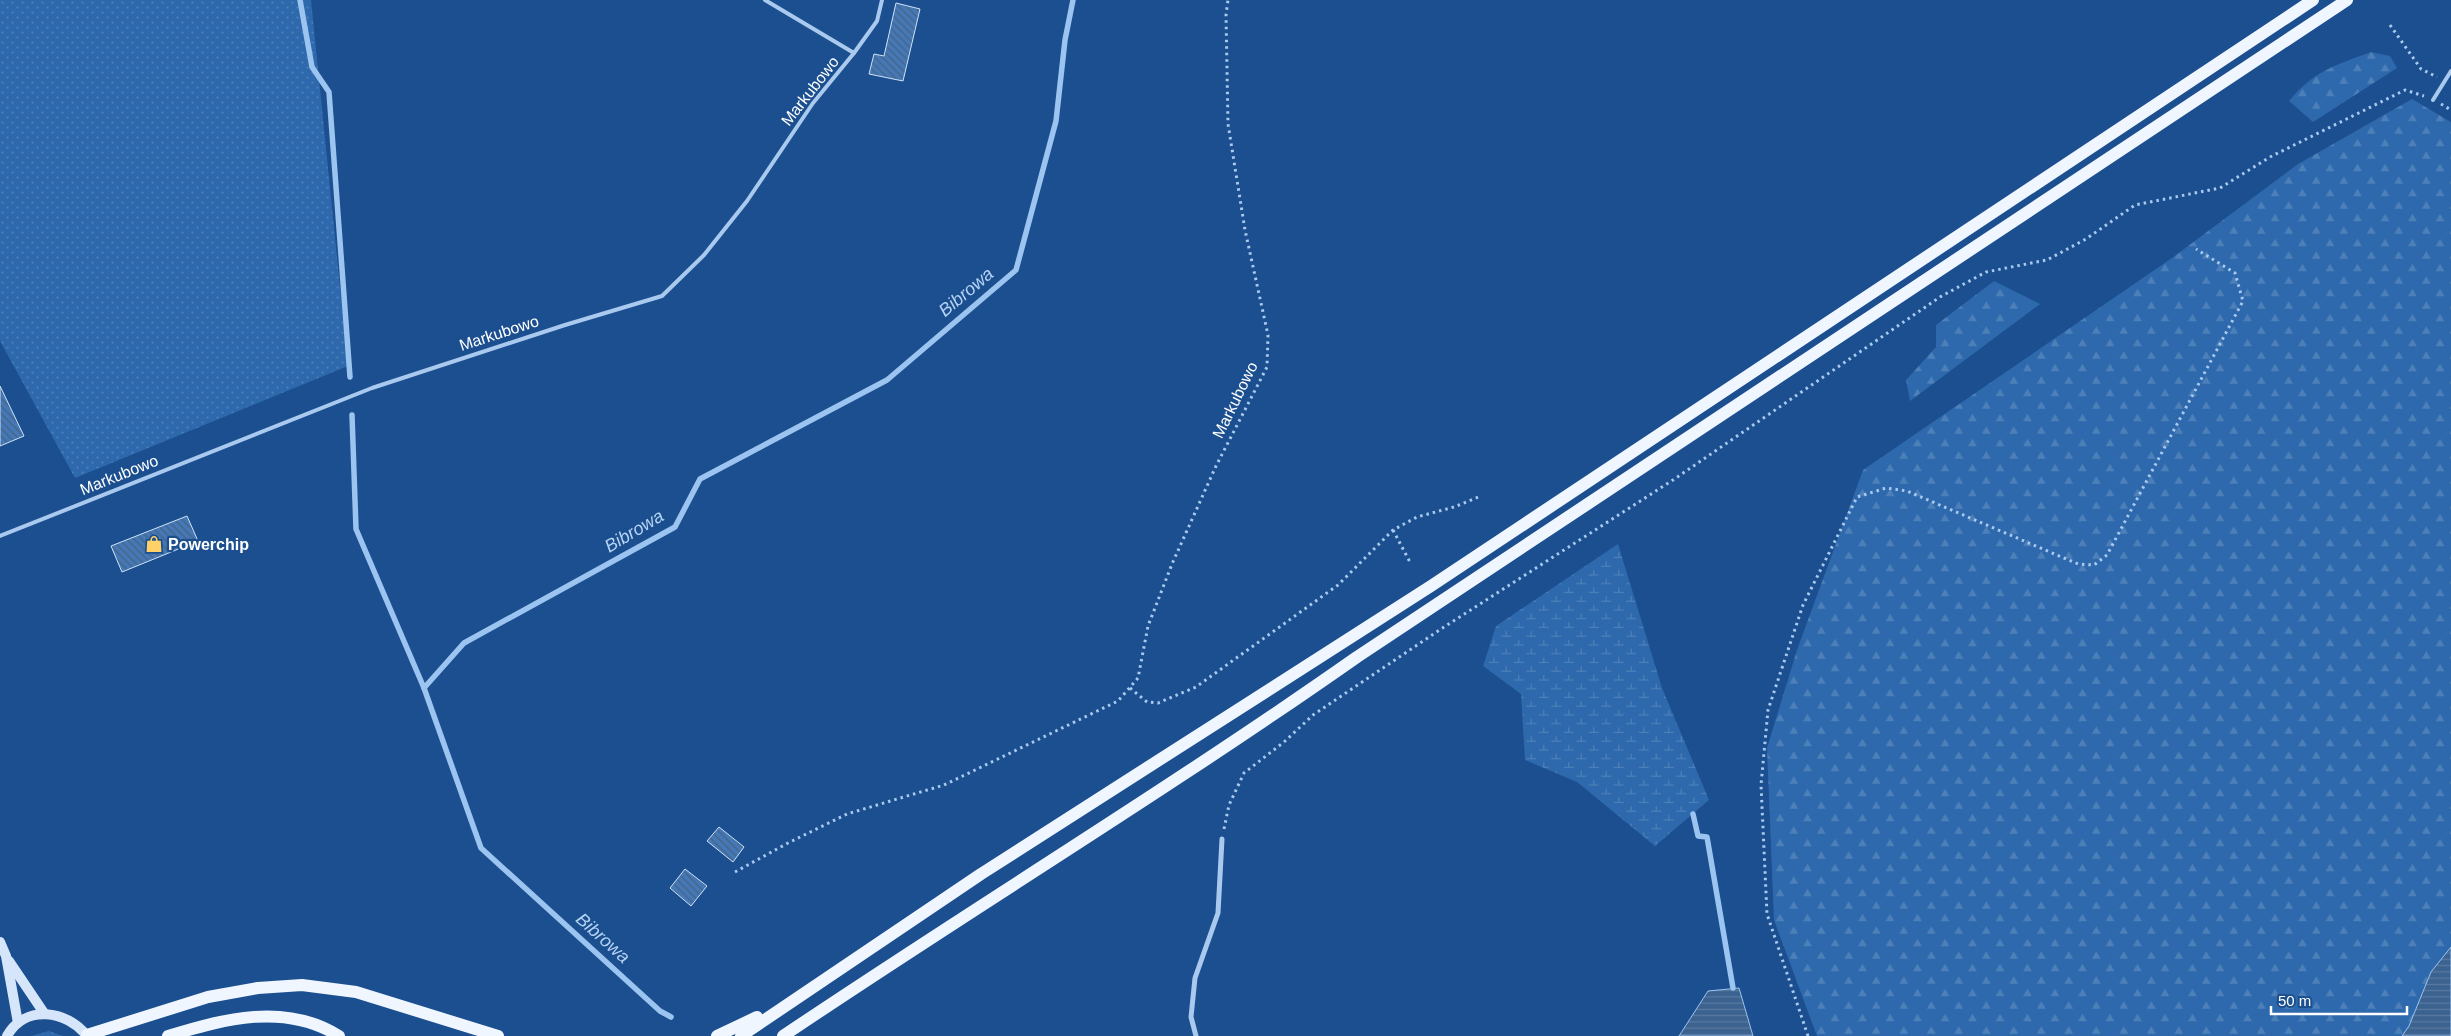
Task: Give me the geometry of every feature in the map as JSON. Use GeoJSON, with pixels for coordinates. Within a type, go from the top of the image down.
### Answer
{"type":"FeatureCollection","features":[{"type":"Feature","properties":{"kind":"main road"},"geometry":{"type":"LineString","coordinates":[[741,1036],[812,986],[981,874],[1423,591],[2314,0]]}},
{"type":"Feature","properties":{"kind":"main road"},"geometry":{"type":"LineString","coordinates":[[783,1036],[1252,729],[1357,657],[2346,0]]}},
{"type":"Feature","properties":{"kind":"main road"},"geometry":{"type":"LineString","coordinates":[[0,942],[6,956],[44,1013]]}},
{"type":"Feature","properties":{"kind":"main road"},"geometry":{"type":"LineString","coordinates":[[6,956],[18,1023]]}},
{"type":"Feature","properties":{"kind":"main road"},"geometry":{"type":"LineString","coordinates":[[7,1036],[18,1023],[30,1016],[44,1013],[68,1018],[87,1036],[208,997],[258,988],[302,985],[356,992],[498,1036]]}},
{"type":"Feature","properties":{"kind":"main road"},"geometry":{"type":"LineString","coordinates":[[717,1036],[749,1021],[812,986]]}},
{"type":"Feature","properties":{"kind":"main road"},"geometry":{"type":"LineString","coordinates":[[168,1036],[218,1021],[260,1016],[300,1020],[339,1036]]}},
{"type":"Feature","properties":{"kind":"street"},"geometry":{"type":"LineString","coordinates":[[1196,1036],[1191,1017],[1196,978],[1218,913],[1222,839]]}},
{"type":"Feature","properties":{"kind":"lane"},"geometry":{"type":"LineString","coordinates":[[765,0],[854,53]]}},
{"type":"Feature","properties":{"kind":"lane","name":"Markubowo"},"geometry":{"type":"LineString","coordinates":[[0,536],[372,388],[564,325],[662,296],[704,255],[747,200],[812,103],[854,53],[877,21],[882,0]]}},
{"type":"Feature","properties":{"kind":"lane"},"geometry":{"type":"LineString","coordinates":[[2433,100],[2451,71]]}},
{"type":"Feature","properties":{"kind":"path","name":"Markubowo"},"geometry":{"type":"LineString","coordinates":[[1130,688],[1138,678],[1148,626],[1172,564],[1216,466],[1267,367],[1268,335],[1245,230],[1228,124],[1226,15],[1228,0]]}},
{"type":"Feature","properties":{"kind":"path"},"geometry":{"type":"LineString","coordinates":[[2390,25],[2420,69],[2445,80]]}},
{"type":"Feature","properties":{"kind":"path"},"geometry":{"type":"LineString","coordinates":[[1222,839],[1229,805],[1244,773],[1284,742],[1313,715],[1441,629],[1673,480],[1940,297],[1986,272],[2047,260],[2086,239],[2136,205],[2220,188],[2270,158],[2406,90],[2433,100]]}},
{"type":"Feature","properties":{"kind":"path"},"geometry":{"type":"LineString","coordinates":[[1808,1036],[1767,914],[1761,785],[1768,710],[1803,606],[1858,497],[1886,488],[1907,491],[2078,564],[2094,565],[2107,555],[2243,301],[2235,273],[2196,249]]}},
{"type":"Feature","properties":{"kind":"path"},"geometry":{"type":"LineString","coordinates":[[735,872],[847,814],[944,785],[1118,701],[1130,688],[1147,702],[1158,703],[1196,687],[1338,585],[1392,530],[1416,517],[1454,507],[1481,496]]}},
{"type":"Feature","properties":{"kind":"path"},"geometry":{"type":"LineString","coordinates":[[1392,530],[1411,564]]}},
{"type":"Feature","properties":{"kind":"green space"},"geometry":{"type":"Polygon","coordinates":[[[0,0],[311,0],[348,366],[75,478],[0,341],[0,0]]]}},
{"type":"Feature","properties":{"kind":"green space"},"geometry":{"type":"Polygon","coordinates":[[[2371,52],[2390,56],[2397,68],[2313,122],[2289,101],[2308,82],[2326,70],[2371,52]]]}},
{"type":"Feature","properties":{"kind":"green space"},"geometry":{"type":"Polygon","coordinates":[[[2412,99],[2451,122],[2451,947],[2431,972],[2409,1026],[2402,1036],[1817,1036],[1774,920],[1767,748],[1797,650],[1863,470],[2172,258],[2298,164],[2412,99]]]}},
{"type":"Feature","properties":{"kind":"green space"},"geometry":{"type":"Polygon","coordinates":[[[1994,281],[2040,304],[1910,401],[1906,380],[1936,347],[1936,325],[1994,281]]]}},
{"type":"Feature","properties":{"kind":"green space"},"geometry":{"type":"Polygon","coordinates":[[[1618,544],[1662,688],[1709,800],[1655,846],[1577,782],[1525,760],[1521,694],[1483,666],[1496,626],[1618,544]]]}},
{"type":"Feature","properties":{"kind":"green space"},"geometry":{"type":"Polygon","coordinates":[[[49,1031],[63,1036],[31,1036],[49,1031]]]}},
{"type":"Feature","properties":{"kind":"shaded area"},"geometry":{"type":"Polygon","coordinates":[[[2451,947],[2451,1036],[2402,1036],[2409,1026],[2431,972],[2451,947]]]}},
{"type":"Feature","properties":{"kind":"shaded area"},"geometry":{"type":"Polygon","coordinates":[[[1739,988],[1753,1036],[1679,1036],[1708,991],[1739,988]]]}},
{"type":"Feature","properties":{"kind":"building"},"geometry":{"type":"Polygon","coordinates":[[[896,3],[920,9],[903,81],[869,74],[874,54],[884,56],[896,3]]]}},
{"type":"Feature","properties":{"kind":"building"},"geometry":{"type":"Polygon","coordinates":[[[0,386],[24,436],[0,446],[0,386]]]}},
{"type":"Feature","properties":{"kind":"building","name":"Powerchip"},"geometry":{"type":"Polygon","coordinates":[[[187,516],[198,541],[122,572],[111,546],[187,516]]]}},
{"type":"Feature","properties":{"kind":"building"},"geometry":{"type":"Polygon","coordinates":[[[719,827],[744,847],[733,862],[707,841],[719,827]]]}},
{"type":"Feature","properties":{"kind":"building"},"geometry":{"type":"Polygon","coordinates":[[[685,869],[707,886],[691,906],[670,888],[685,869]]]}},
{"type":"Feature","properties":{"kind":"waterway"},"geometry":{"type":"LineString","coordinates":[[300,0],[312,67],[329,92],[350,377]]}},
{"type":"Feature","properties":{"kind":"waterway","name":"Bibrowa"},"geometry":{"type":"LineString","coordinates":[[424,688],[464,643],[675,527],[700,479],[887,380],[1016,270],[1056,121],[1065,40],[1073,0]]}},
{"type":"Feature","properties":{"kind":"waterway","name":"Bibrowa"},"geometry":{"type":"LineString","coordinates":[[352,415],[356,529],[424,688],[481,848],[660,1011],[671,1017]]}},
{"type":"Feature","properties":{"kind":"waterway"},"geometry":{"type":"LineString","coordinates":[[1693,814],[1698,836],[1707,837],[1733,988]]}},
{"type":"Feature","properties":{"kind":"place","name":"Powerchip"},"geometry":{"type":"Point","coordinates":[154,544]}}]}
